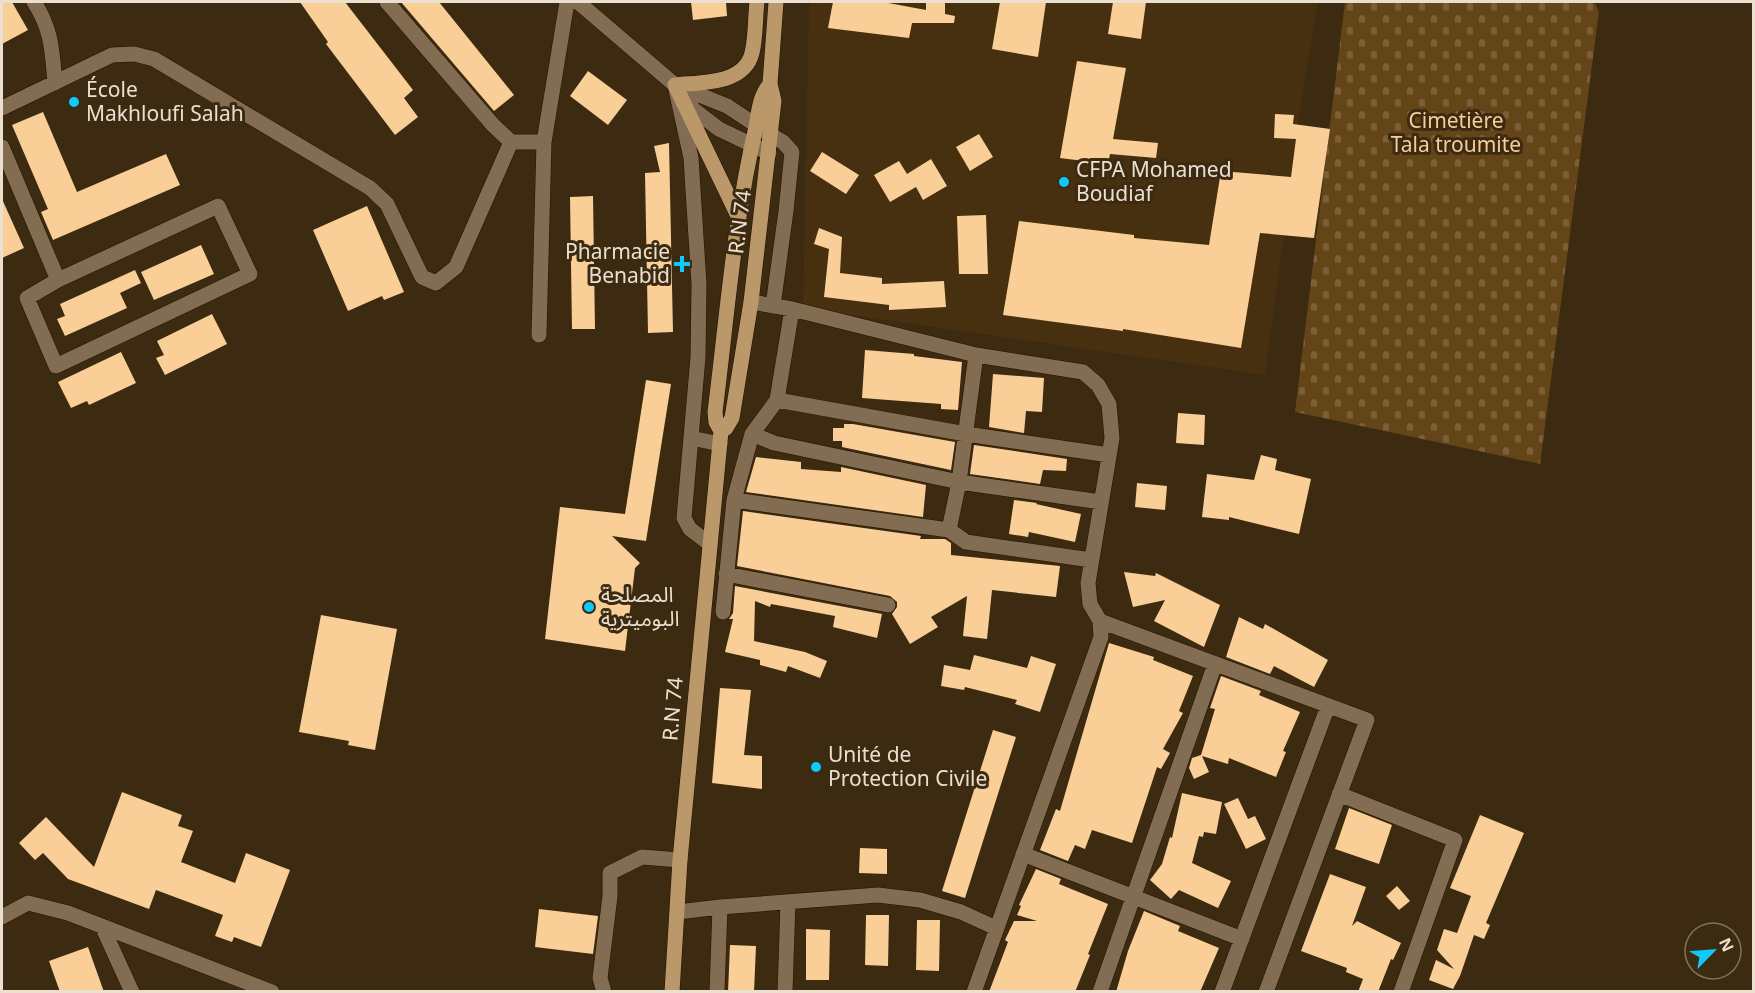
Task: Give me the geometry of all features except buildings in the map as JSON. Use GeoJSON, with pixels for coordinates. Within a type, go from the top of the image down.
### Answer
{"type":"FeatureCollection","features":[{"type":"Feature","properties":{"kind":"main road"},"geometry":{"type":"LineString","coordinates":[[739,218],[675,85],[723,80],[746,68],[752,54],[757,2]]}},
{"type":"Feature","properties":{"kind":"main road","name":"R.N 74"},"geometry":{"type":"LineString","coordinates":[[720,437],[732,418],[751,302],[774,101],[770,84],[776,2]]}},
{"type":"Feature","properties":{"kind":"main road","name":"R.N 74"},"geometry":{"type":"LineString","coordinates":[[672,992],[680,860],[720,437],[716,412],[739,218],[751,144],[761,98],[770,84]]}},
{"type":"Feature","properties":{"kind":"street"},"geometry":{"type":"LineString","coordinates":[[34,2],[45,19],[52,39],[55,83]]}},
{"type":"Feature","properties":{"kind":"street"},"geometry":{"type":"LineString","coordinates":[[387,2],[511,142],[544,142]]}},
{"type":"Feature","properties":{"kind":"street"},"geometry":{"type":"LineString","coordinates":[[538,335],[544,142],[567,2]]}},
{"type":"Feature","properties":{"kind":"street"},"geometry":{"type":"LineString","coordinates":[[578,2],[675,85],[694,110],[719,129],[769,153]]}},
{"type":"Feature","properties":{"kind":"street"},"geometry":{"type":"LineString","coordinates":[[2,108],[112,55],[134,54],[154,59],[370,188],[387,204],[422,277],[436,283],[456,267],[511,142]]}},
{"type":"Feature","properties":{"kind":"street"},"geometry":{"type":"LineString","coordinates":[[675,85],[727,106],[783,142],[792,152],[773,306]]}},
{"type":"Feature","properties":{"kind":"street"},"geometry":{"type":"LineString","coordinates":[[675,85],[691,158],[699,284],[698,357],[684,518],[690,529],[710,544]]}},
{"type":"Feature","properties":{"kind":"street"},"geometry":{"type":"LineString","coordinates":[[2,147],[58,280]]}},
{"type":"Feature","properties":{"kind":"street"},"geometry":{"type":"LineString","coordinates":[[218,206],[250,274],[56,366],[27,298],[58,280],[218,206]]}},
{"type":"Feature","properties":{"kind":"street"},"geometry":{"type":"LineString","coordinates":[[751,302],[792,309],[976,355],[1083,372],[1098,385],[1108,404],[1112,438],[1088,583],[1090,604],[1100,621],[1101,637],[974,992]]}},
{"type":"Feature","properties":{"kind":"street"},"geometry":{"type":"LineString","coordinates":[[723,612],[734,500],[752,434],[777,400],[792,309]]}},
{"type":"Feature","properties":{"kind":"street"},"geometry":{"type":"LineString","coordinates":[[949,530],[959,482],[976,355]]}},
{"type":"Feature","properties":{"kind":"street"},"geometry":{"type":"LineString","coordinates":[[777,400],[966,434],[1109,455]]}},
{"type":"Feature","properties":{"kind":"street"},"geometry":{"type":"LineString","coordinates":[[752,434],[774,443],[959,482],[1101,502]]}},
{"type":"Feature","properties":{"kind":"street"},"geometry":{"type":"LineString","coordinates":[[691,438],[720,437]]}},
{"type":"Feature","properties":{"kind":"street"},"geometry":{"type":"LineString","coordinates":[[734,500],[949,530],[966,542],[1091,560]]}},
{"type":"Feature","properties":{"kind":"street"},"geometry":{"type":"LineString","coordinates":[[726,574],[888,605]]}},
{"type":"Feature","properties":{"kind":"street"},"geometry":{"type":"LineString","coordinates":[[1100,621],[1367,720],[1267,991]]}},
{"type":"Feature","properties":{"kind":"street"},"geometry":{"type":"LineString","coordinates":[[1100,992],[1215,664]]}},
{"type":"Feature","properties":{"kind":"street"},"geometry":{"type":"LineString","coordinates":[[1222,992],[1328,706]]}},
{"type":"Feature","properties":{"kind":"street"},"geometry":{"type":"LineString","coordinates":[[1339,794],[1455,840],[1401,992]]}},
{"type":"Feature","properties":{"kind":"street"},"geometry":{"type":"LineString","coordinates":[[1023,854],[1242,939]]}},
{"type":"Feature","properties":{"kind":"street"},"geometry":{"type":"LineString","coordinates":[[604,992],[600,978],[610,896],[610,873],[642,857],[680,860]]}},
{"type":"Feature","properties":{"kind":"street"},"geometry":{"type":"LineString","coordinates":[[678,912],[720,906],[878,895],[920,900],[962,912],[996,928]]}},
{"type":"Feature","properties":{"kind":"street"},"geometry":{"type":"LineString","coordinates":[[785,992],[788,902]]}},
{"type":"Feature","properties":{"kind":"street"},"geometry":{"type":"LineString","coordinates":[[2,917],[28,903],[68,913],[272,992]]}},
{"type":"Feature","properties":{"kind":"street"},"geometry":{"type":"LineString","coordinates":[[717,992],[720,906]]}},
{"type":"Feature","properties":{"kind":"street"},"geometry":{"type":"LineString","coordinates":[[102,926],[132,992]]}},
{"type":"Feature","properties":{"kind":"shaded area","name":"CFPA Mohamed Boudiaf"},"geometry":{"type":"Polygon","coordinates":[[[809,2],[1318,2],[1298,124],[1330,129],[1314,238],[1284,235],[1265,375],[803,308],[809,2]]]}},
{"type":"Feature","properties":{"kind":"green space","name":"Cimetière Tala troumite"},"geometry":{"type":"Polygon","coordinates":[[[1345,2],[1594,2],[1599,11],[1540,464],[1295,412],[1345,2]]]}},
{"type":"Feature","properties":{"kind":"place","name":"École Makhloufi Salah"},"geometry":{"type":"Point","coordinates":[74,102]}},
{"type":"Feature","properties":{"kind":"place","name":"CFPA Mohamed Boudiaf"},"geometry":{"type":"Point","coordinates":[1064,182]}},
{"type":"Feature","properties":{"kind":"place","name":"Pharmacie Benabid"},"geometry":{"type":"Point","coordinates":[682,264]}},
{"type":"Feature","properties":{"kind":"place","name":"المصلحة البوميترية"},"geometry":{"type":"Point","coordinates":[589,607]}},
{"type":"Feature","properties":{"kind":"place","name":"Unité de Protection Civile"},"geometry":{"type":"Point","coordinates":[816,767]}}]}
